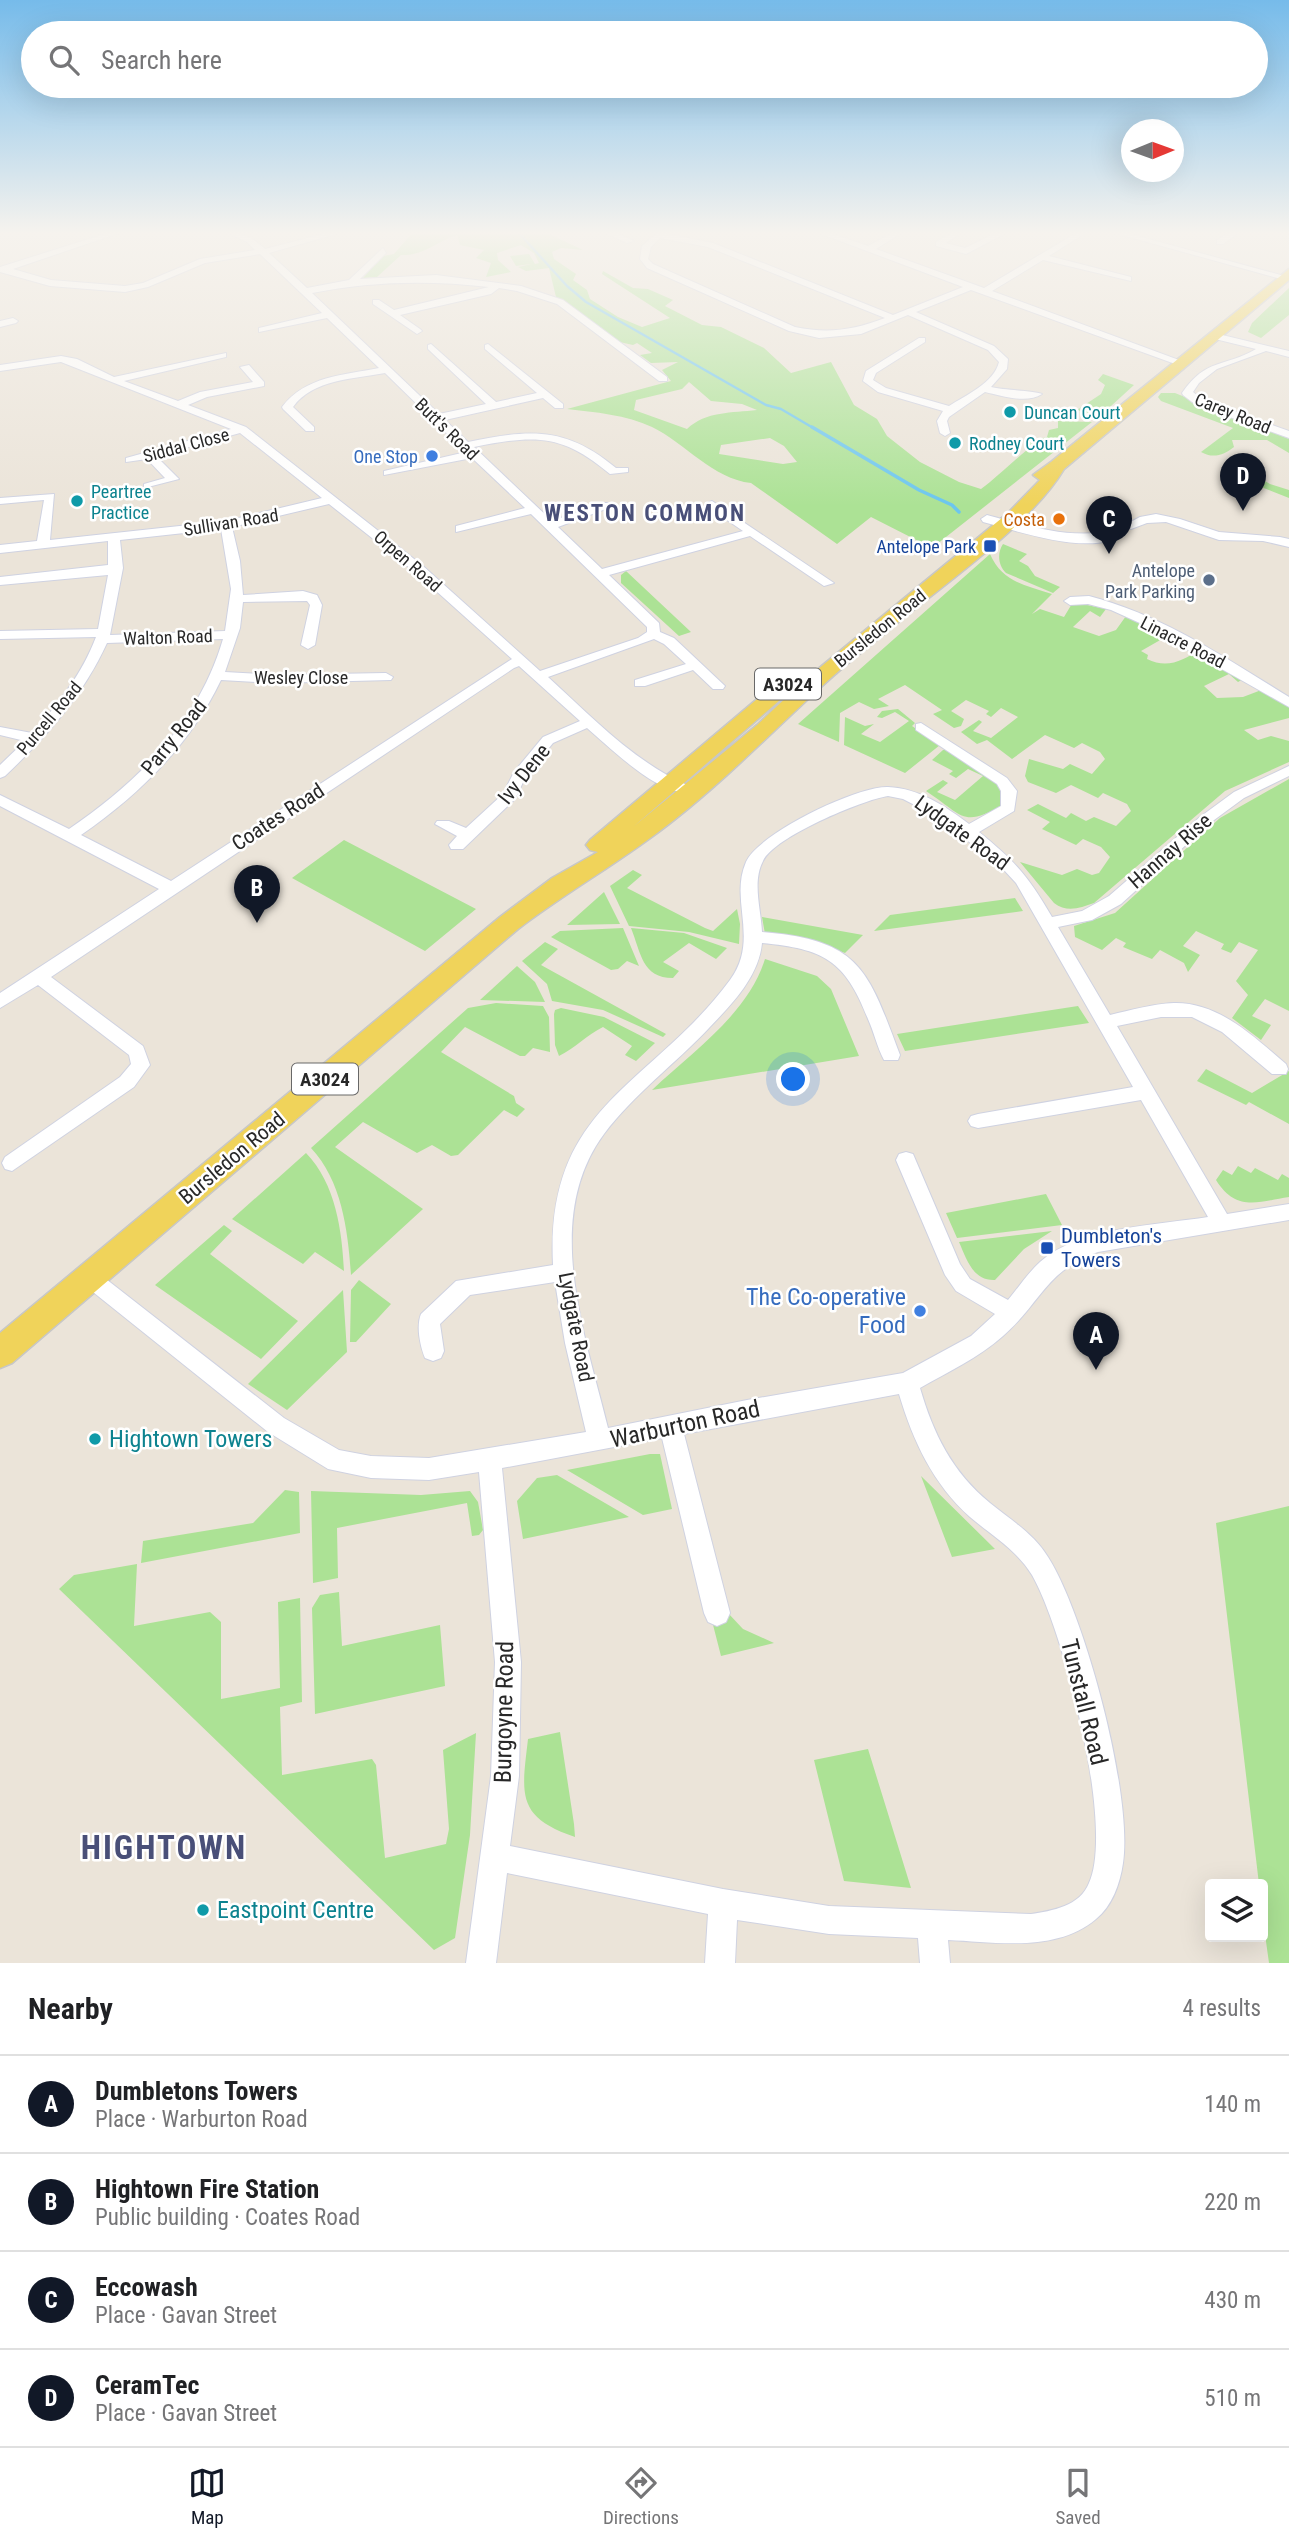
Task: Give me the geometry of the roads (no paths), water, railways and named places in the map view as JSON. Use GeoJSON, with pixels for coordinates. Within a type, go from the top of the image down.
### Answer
{"type":"FeatureCollection","features":[{"type":"Feature","properties":{"kind":"main road","name":"Bursledon Road"},"geometry":{"type":"LineString","coordinates":[[0,1353],[509,923],[561,884],[621,849],[682,788],[765,730],[1000,518],[1047,483],[1057,466],[1229,324]]}},
{"type":"Feature","properties":{"kind":"street"},"geometry":{"type":"LineString","coordinates":[[262,330],[290,324]]}},
{"type":"Feature","properties":{"kind":"street","name":"Butt's Road"},"geometry":{"type":"LineString","coordinates":[[337,324],[654,626],[653,634],[669,641],[718,686]]}},
{"type":"Feature","properties":{"kind":"street"},"geometry":{"type":"LineString","coordinates":[[408,324],[417,331]]}},
{"type":"Feature","properties":{"kind":"street"},"geometry":{"type":"LineString","coordinates":[[589,324],[663,379]]}},
{"type":"Feature","properties":{"kind":"street"},"geometry":{"type":"LineString","coordinates":[[780,324],[797,331],[842,335],[876,324]]}},
{"type":"Feature","properties":{"kind":"street"},"geometry":{"type":"LineString","coordinates":[[933,324],[999,354],[1004,361],[1004,369],[943,418],[945,433]]}},
{"type":"Feature","properties":{"kind":"street"},"geometry":{"type":"LineString","coordinates":[[1072,324],[1182,363]]}},
{"type":"Feature","properties":{"kind":"street"},"geometry":{"type":"LineString","coordinates":[[1214,336],[1289,354]]}},
{"type":"Feature","properties":{"kind":"street"},"geometry":{"type":"LineString","coordinates":[[922,344],[871,371],[868,381],[883,390],[950,410]]}},
{"type":"Feature","properties":{"kind":"street"},"geometry":{"type":"LineString","coordinates":[[431,347],[495,405]]}},
{"type":"Feature","properties":{"kind":"street"},"geometry":{"type":"LineString","coordinates":[[488,347],[559,406]]}},
{"type":"Feature","properties":{"kind":"street","name":"Carey Road"},"geometry":{"type":"LineString","coordinates":[[1265,348],[1250,357],[1214,365],[1187,393],[1200,403],[1289,435]]}},
{"type":"Feature","properties":{"kind":"street"},"geometry":{"type":"LineString","coordinates":[[97,374],[178,355]]}},
{"type":"Feature","properties":{"kind":"street"},"geometry":{"type":"LineString","coordinates":[[114,380],[219,358]]}},
{"type":"Feature","properties":{"kind":"street","name":"Orpen Road"},"geometry":{"type":"LineString","coordinates":[[0,368],[66,360],[242,429],[384,539],[377,547],[468,629],[485,629],[520,661]]}},
{"type":"Feature","properties":{"kind":"street"},"geometry":{"type":"LineString","coordinates":[[181,404],[204,394],[262,386],[245,367]]}},
{"type":"Feature","properties":{"kind":"street"},"geometry":{"type":"LineString","coordinates":[[310,429],[287,407],[293,395],[309,387],[386,370]]}},
{"type":"Feature","properties":{"kind":"street"},"geometry":{"type":"LineString","coordinates":[[641,374],[653,372]]}},
{"type":"Feature","properties":{"kind":"street"},"geometry":{"type":"LineString","coordinates":[[982,388],[1013,395],[1037,394]]}},
{"type":"Feature","properties":{"kind":"street"},"geometry":{"type":"LineString","coordinates":[[436,418],[544,395]]}},
{"type":"Feature","properties":{"kind":"street","name":"Siddal Close"},"geometry":{"type":"LineString","coordinates":[[130,460],[242,429]]}},
{"type":"Feature","properties":{"kind":"street"},"geometry":{"type":"LineString","coordinates":[[388,473],[506,438],[547,438],[583,448],[614,472],[624,470]]}},
{"type":"Feature","properties":{"kind":"street"},"geometry":{"type":"LineString","coordinates":[[148,486],[173,479],[149,455]]}},
{"type":"Feature","properties":{"kind":"street"},"geometry":{"type":"LineString","coordinates":[[0,501],[50,496],[43,545]]}},
{"type":"Feature","properties":{"kind":"street","name":"Sullivan Road"},"geometry":{"type":"LineString","coordinates":[[0,549],[226,524],[334,499]]}},
{"type":"Feature","properties":{"kind":"street"},"geometry":{"type":"LineString","coordinates":[[549,526],[607,505]]}},
{"type":"Feature","properties":{"kind":"street"},"geometry":{"type":"LineString","coordinates":[[712,505],[819,581]]}},
{"type":"Feature","properties":{"kind":"street"},"geometry":{"type":"LineString","coordinates":[[460,529],[532,510]]}},
{"type":"Feature","properties":{"kind":"street"},"geometry":{"type":"LineString","coordinates":[[1000,518],[1063,536],[1091,540],[1126,529],[1149,518],[1171,518],[1215,535],[1268,537],[1289,544]]}},
{"type":"Feature","properties":{"kind":"street","name":"Parry Road"},"geometry":{"type":"LineString","coordinates":[[69,836],[121,799],[167,749],[206,699],[231,635],[237,599],[233,552],[226,524]]}},
{"type":"Feature","properties":{"kind":"street"},"geometry":{"type":"LineString","coordinates":[[600,574],[752,532]]}},
{"type":"Feature","properties":{"kind":"street","name":"Purcell Road"},"geometry":{"type":"LineString","coordinates":[[0,773],[37,739],[76,692],[104,639],[117,568],[114,537]]}},
{"type":"Feature","properties":{"kind":"street"},"geometry":{"type":"LineString","coordinates":[[2,584],[117,568]]}},
{"type":"Feature","properties":{"kind":"street"},"geometry":{"type":"LineString","coordinates":[[237,599],[303,595],[312,598],[316,605],[308,645]]}},
{"type":"Feature","properties":{"kind":"street","name":"Linacre Road"},"geometry":{"type":"LineString","coordinates":[[1070,601],[1081,599],[1098,604],[1174,634],[1237,669],[1289,704]]}},
{"type":"Feature","properties":{"kind":"street"},"geometry":{"type":"LineString","coordinates":[[538,677],[643,641],[653,634]]}},
{"type":"Feature","properties":{"kind":"street","name":"Walton Road"},"geometry":{"type":"LineString","coordinates":[[0,635],[104,639]]}},
{"type":"Feature","properties":{"kind":"street","name":"Walton Road"},"geometry":{"type":"LineString","coordinates":[[0,647],[104,639],[231,635]]}},
{"type":"Feature","properties":{"kind":"street"},"geometry":{"type":"LineString","coordinates":[[520,661],[647,770],[682,788]]}},
{"type":"Feature","properties":{"kind":"street","name":"Coates Road"},"geometry":{"type":"LineString","coordinates":[[0,1002],[498,672],[520,661]]}},
{"type":"Feature","properties":{"kind":"street"},"geometry":{"type":"LineString","coordinates":[[640,683],[696,665]]}},
{"type":"Feature","properties":{"kind":"street","name":"Wesley Close"},"geometry":{"type":"LineString","coordinates":[[217,676],[364,682],[386,677]]}},
{"type":"Feature","properties":{"kind":"street","name":"Ivy Dene"},"geometry":{"type":"LineString","coordinates":[[443,824],[461,839],[510,796],[519,775],[548,740],[589,722]]}},
{"type":"Feature","properties":{"kind":"street"},"geometry":{"type":"LineString","coordinates":[[921,727],[995,775],[1009,790],[1009,808],[966,833]]}},
{"type":"Feature","properties":{"kind":"street"},"geometry":{"type":"LineString","coordinates":[[0,731],[37,739]]}},
{"type":"Feature","properties":{"kind":"street","name":"Hannay Rise"},"geometry":{"type":"LineString","coordinates":[[1049,923],[1086,916],[1115,900],[1205,820],[1239,795],[1289,770]]}},
{"type":"Feature","properties":{"kind":"street","name":"Lydgate Road"},"geometry":{"type":"LineString","coordinates":[[598,1441],[564,1272],[564,1226],[571,1175],[590,1140],[614,1108],[721,1003],[749,963],[754,953],[755,937],[752,867],[768,844],[789,831],[869,794],[886,791],[915,796],[1009,865],[1049,923],[1222,1223]]}},
{"type":"Feature","properties":{"kind":"street"},"geometry":{"type":"LineString","coordinates":[[0,800],[171,888]]}},
{"type":"Feature","properties":{"kind":"street"},"geometry":{"type":"LineString","coordinates":[[755,937],[815,944],[846,959],[857,974],[891,1055]]}},
{"type":"Feature","properties":{"kind":"street"},"geometry":{"type":"LineString","coordinates":[[12,1163],[127,1082],[141,1065],[137,1051],[38,976]]}},
{"type":"Feature","properties":{"kind":"street"},"geometry":{"type":"LineString","coordinates":[[1107,1022],[1179,1010],[1195,1012],[1230,1031],[1279,1069]]}},
{"type":"Feature","properties":{"kind":"street"},"geometry":{"type":"LineString","coordinates":[[978,1121],[1148,1092]]}},
{"type":"Feature","properties":{"kind":"street"},"geometry":{"type":"LineString","coordinates":[[906,1160],[952,1269],[963,1285],[1010,1312]]}},
{"type":"Feature","properties":{"kind":"street","name":"Warburton Road"},"geometry":{"type":"LineString","coordinates":[[90,1278],[276,1426],[317,1452],[336,1461],[401,1470],[491,1461],[906,1383],[979,1343],[998,1327],[1048,1268],[1072,1252],[1098,1243],[1289,1212]]}},
{"type":"Feature","properties":{"kind":"street"},"geometry":{"type":"LineString","coordinates":[[433,1351],[429,1321],[464,1287],[564,1272]]}},
{"type":"Feature","properties":{"kind":"street","name":"Tunstall Road"},"geometry":{"type":"LineString","coordinates":[[496,1857],[723,1903],[829,1920],[1031,1929],[1063,1925],[1085,1911],[1103,1890],[1112,1859],[1110,1821],[1082,1676],[1040,1567],[1023,1544],[971,1502],[934,1460],[906,1383]]}},
{"type":"Feature","properties":{"kind":"street"},"geometry":{"type":"LineString","coordinates":[[671,1427],[717,1613]]}},
{"type":"Feature","properties":{"kind":"street","name":"Burgoyne Road"},"geometry":{"type":"LineString","coordinates":[[481,1963],[505,1776],[508,1662],[491,1461]]}},
{"type":"Feature","properties":{"kind":"street"},"geometry":{"type":"LineString","coordinates":[[720,1963],[723,1903]]}},
{"type":"Feature","properties":{"kind":"street"},"geometry":{"type":"LineString","coordinates":[[932,1926],[936,1963]]}},
{"type":"Feature","properties":{"kind":"waterway"},"geometry":{"type":"LineString","coordinates":[[624,324],[766,405],[781,409],[815,429]]}},
{"type":"Feature","properties":{"kind":"waterway"},"geometry":{"type":"LineString","coordinates":[[812,427],[919,490],[952,505],[959,512]]}},
{"type":"Feature","properties":{"kind":"place","name":"Duncan Court"},"geometry":{"type":"Point","coordinates":[1010,412]}},
{"type":"Feature","properties":{"kind":"place","name":"Rodney Court"},"geometry":{"type":"Point","coordinates":[955,443]}},
{"type":"Feature","properties":{"kind":"place","name":"One Stop"},"geometry":{"type":"Point","coordinates":[432,456]}},
{"type":"Feature","properties":{"kind":"place","name":"Peartree Practice"},"geometry":{"type":"Point","coordinates":[77,501]}},
{"type":"Feature","properties":{"kind":"place","name":"CeramTec"},"geometry":{"type":"Point","coordinates":[1243,511]}},
{"type":"Feature","properties":{"kind":"place","name":"Costa"},"geometry":{"type":"Point","coordinates":[1059,519]}},
{"type":"Feature","properties":{"kind":"place","name":"Antelope Park"},"geometry":{"type":"Point","coordinates":[990,546]}},
{"type":"Feature","properties":{"kind":"place","name":"Eccowash"},"geometry":{"type":"Point","coordinates":[1109,554]}},
{"type":"Feature","properties":{"kind":"place","name":"Antelope Park Parking"},"geometry":{"type":"Point","coordinates":[1209,580]}},
{"type":"Feature","properties":{"kind":"place","name":"Hightown Fire Station"},"geometry":{"type":"Point","coordinates":[257,923]}},
{"type":"Feature","properties":{"kind":"place","name":"Dumbleton's Towers"},"geometry":{"type":"Point","coordinates":[1047,1248]}},
{"type":"Feature","properties":{"kind":"place","name":"The Co-operative Food"},"geometry":{"type":"Point","coordinates":[920,1311]}},
{"type":"Feature","properties":{"kind":"place","name":"Dumbletons Towers"},"geometry":{"type":"Point","coordinates":[1096,1370]}},
{"type":"Feature","properties":{"kind":"place","name":"Hightown Towers"},"geometry":{"type":"Point","coordinates":[95,1439]}},
{"type":"Feature","properties":{"kind":"place","name":"Eastpoint Centre"},"geometry":{"type":"Point","coordinates":[203,1910]}},
{"type":"Feature","properties":{"kind":"district","name":"WESTON COMMON"},"geometry":{"type":"Point","coordinates":[645,513]}},
{"type":"Feature","properties":{"kind":"district","name":"HIGHTOWN"},"geometry":{"type":"Point","coordinates":[164,1847]}}]}
